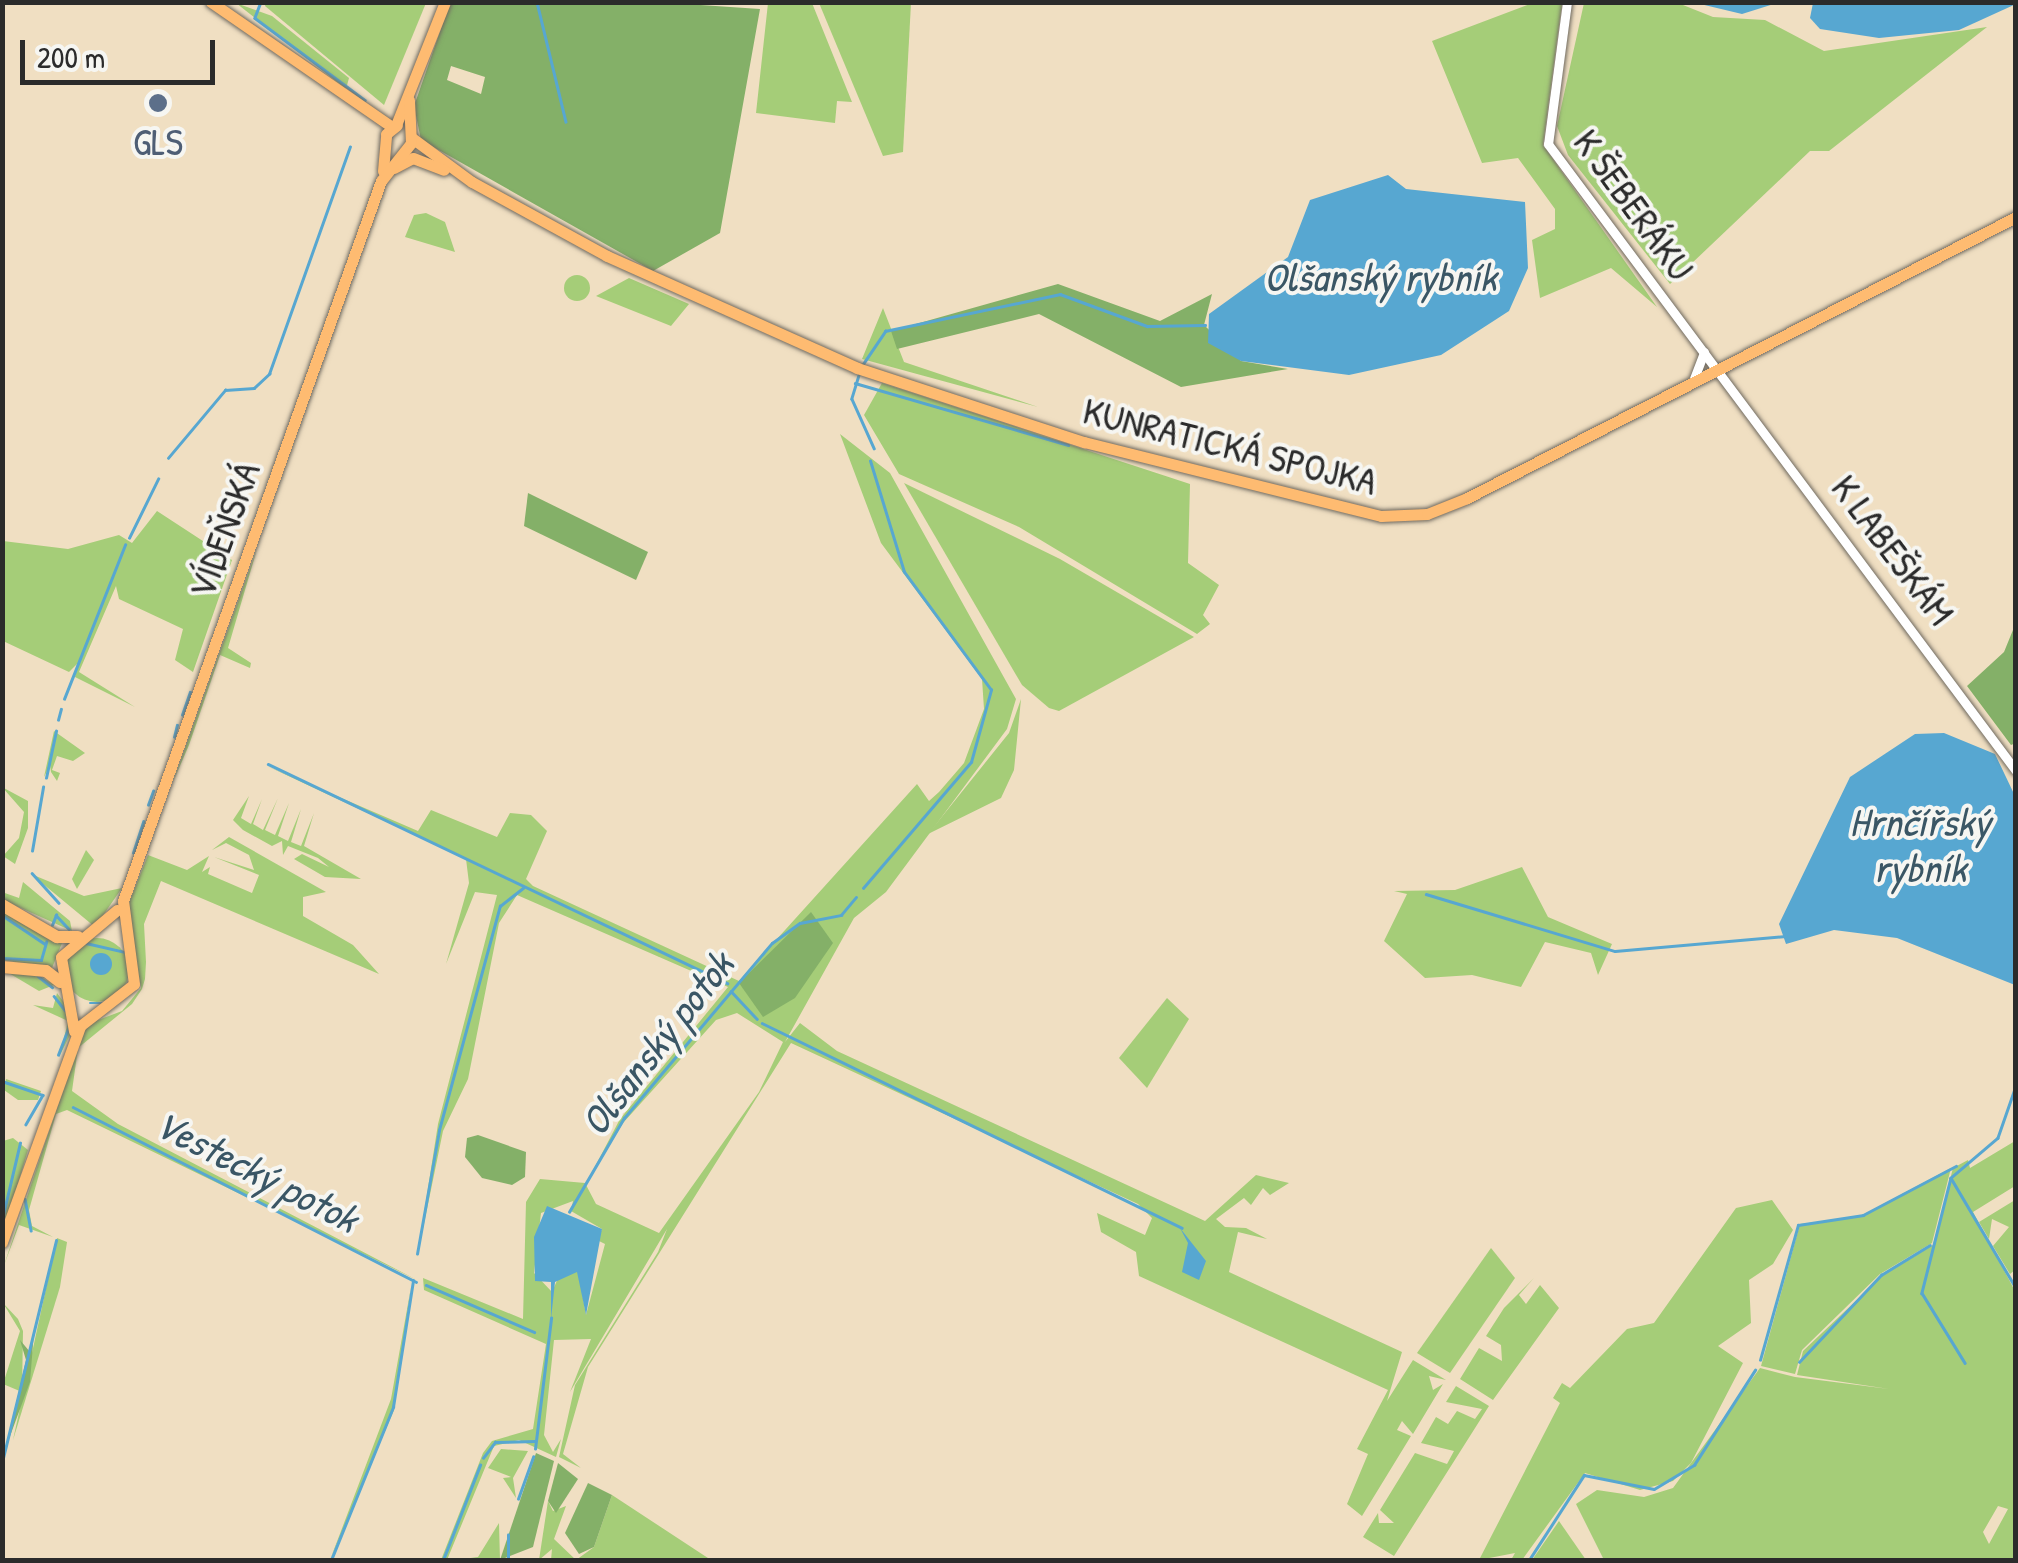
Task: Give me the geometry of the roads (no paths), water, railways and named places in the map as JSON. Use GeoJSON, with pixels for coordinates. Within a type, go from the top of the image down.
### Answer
{"type":"FeatureCollection","features":[{"type":"Feature","properties":{"kind":"highway"},"geometry":{"type":"LineString","coordinates":[[2,905],[57,937],[78,937]]}},
{"type":"Feature","properties":{"kind":"highway"},"geometry":{"type":"LineString","coordinates":[[2,967],[46,970],[60,982]]}},
{"type":"Feature","properties":{"kind":"main road"},"geometry":{"type":"LineString","coordinates":[[211,2],[353,105],[412,136]]}},
{"type":"Feature","properties":{"kind":"main road","name":"VÍDEŇSKÁ"},"geometry":{"type":"LineString","coordinates":[[78,937],[94,932],[122,902],[382,179],[386,141],[409,100],[445,2]]}},
{"type":"Feature","properties":{"kind":"main road","name":"VÍDEŇSKÁ"},"geometry":{"type":"LineString","coordinates":[[382,179],[412,136],[409,100]]}},
{"type":"Feature","properties":{"kind":"main road"},"geometry":{"type":"LineString","coordinates":[[353,105],[386,141],[403,151]]}},
{"type":"Feature","properties":{"kind":"main road","name":"KUNRATICKÁ SPOJKA"},"geometry":{"type":"LineString","coordinates":[[412,136],[472,182]]}},
{"type":"Feature","properties":{"kind":"main road","name":"KUNRATICKÁ SPOJKA"},"geometry":{"type":"LineString","coordinates":[[403,151],[472,182],[668,287],[866,371],[1143,458],[1400,516],[1468,498],[2016,217]]}},
{"type":"Feature","properties":{"kind":"main road"},"geometry":{"type":"LineString","coordinates":[[370,211],[400,162],[444,170]]}},
{"type":"Feature","properties":{"kind":"main road","name":"VÍDEŇSKÁ"},"geometry":{"type":"LineString","coordinates":[[2,1242],[72,1042],[100,1010],[133,988],[122,902]]}},
{"type":"Feature","properties":{"kind":"main road"},"geometry":{"type":"LineString","coordinates":[[94,932],[128,947]]}},
{"type":"Feature","properties":{"kind":"main road"},"geometry":{"type":"LineString","coordinates":[[60,982],[61,956],[78,937]]}},
{"type":"Feature","properties":{"kind":"main road","name":"VÍDEŇSKÁ"},"geometry":{"type":"LineString","coordinates":[[60,982],[67,996],[72,1042]]}},
{"type":"Feature","properties":{"kind":"main road"},"geometry":{"type":"LineString","coordinates":[[67,996],[100,1010]]}},
{"type":"Feature","properties":{"kind":"street","name":"K ŠEBERÁKU"},"geometry":{"type":"LineString","coordinates":[[1568,2],[1548,144],[1718,370]]}},
{"type":"Feature","properties":{"kind":"street"},"geometry":{"type":"LineString","coordinates":[[1692,381],[1704,352]]}},
{"type":"Feature","properties":{"kind":"street"},"geometry":{"type":"LineString","coordinates":[[1732,388],[1728,369],[1738,358]]}},
{"type":"Feature","properties":{"kind":"street","name":"K LABEŠKÁM"},"geometry":{"type":"LineString","coordinates":[[1718,370],[2016,771]]}},
{"type":"Feature","properties":{"kind":"water"},"geometry":{"type":"Polygon","coordinates":[[[1777,2],[1742,14],[1696,3],[1777,2]]]}},
{"type":"Feature","properties":{"kind":"water"},"geometry":{"type":"Polygon","coordinates":[[[1813,3],[2016,4],[1959,30],[1879,38],[1820,29],[1810,18],[1813,3]]]}},
{"type":"Feature","properties":{"kind":"water","name":"Olšanský rybník"},"geometry":{"type":"Polygon","coordinates":[[[1388,175],[1406,189],[1525,202],[1528,268],[1509,311],[1441,355],[1349,375],[1241,361],[1208,343],[1209,314],[1288,257],[1310,200],[1388,175]]]}},
{"type":"Feature","properties":{"kind":"water","name":"Hrnčířský rybník"},"geometry":{"type":"Polygon","coordinates":[[[1944,733],[1995,754],[2015,796],[2015,985],[1897,938],[1834,930],[1786,944],[1779,924],[1850,777],[1915,734],[1944,733]]]}},
{"type":"Feature","properties":{"kind":"water"},"geometry":{"type":"Polygon","coordinates":[[[101,953],[109,956],[109,972],[101,975],[93,972],[90,964],[93,956],[101,953]]]}},
{"type":"Feature","properties":{"kind":"water"},"geometry":{"type":"Polygon","coordinates":[[[547,1206],[602,1229],[586,1315],[577,1272],[555,1282],[551,1319],[551,1282],[535,1281],[534,1237],[547,1206]]]}},
{"type":"Feature","properties":{"kind":"water"},"geometry":{"type":"Polygon","coordinates":[[[1180,1228],[1206,1261],[1199,1280],[1182,1272],[1188,1243],[1180,1228]]]}},
{"type":"Feature","properties":{"kind":"waterway"},"geometry":{"type":"LineString","coordinates":[[261,2],[255,18],[365,100]]}},
{"type":"Feature","properties":{"kind":"waterway"},"geometry":{"type":"LineString","coordinates":[[537,2],[566,122]]}},
{"type":"Feature","properties":{"kind":"waterway"},"geometry":{"type":"LineString","coordinates":[[168,458],[225,390],[254,388],[269,374],[350,147]]}},
{"type":"Feature","properties":{"kind":"waterway","name":"Olšanský potok"},"geometry":{"type":"LineString","coordinates":[[863,364],[885,331],[1060,294],[1147,326],[1205,325]]}},
{"type":"Feature","properties":{"kind":"waterway","name":"Olšanský potok"},"geometry":{"type":"LineString","coordinates":[[860,372],[852,399],[874,448]]}},
{"type":"Feature","properties":{"kind":"waterway"},"geometry":{"type":"LineString","coordinates":[[855,383],[1068,445]]}},
{"type":"Feature","properties":{"kind":"waterway","name":"Olšanský potok"},"geometry":{"type":"LineString","coordinates":[[863,888],[971,762],[991,690],[904,572],[870,461]]}},
{"type":"Feature","properties":{"kind":"waterway"},"geometry":{"type":"LineString","coordinates":[[129,538],[158,479]]}},
{"type":"Feature","properties":{"kind":"waterway"},"geometry":{"type":"LineString","coordinates":[[64,699],[125,545]]}},
{"type":"Feature","properties":{"kind":"waterway"},"geometry":{"type":"LineString","coordinates":[[182,715],[190,692]]}},
{"type":"Feature","properties":{"kind":"waterway"},"geometry":{"type":"LineString","coordinates":[[58,720],[61,709]]}},
{"type":"Feature","properties":{"kind":"waterway"},"geometry":{"type":"LineString","coordinates":[[174,737],[177,725]]}},
{"type":"Feature","properties":{"kind":"waterway"},"geometry":{"type":"LineString","coordinates":[[46,778],[56,731]]}},
{"type":"Feature","properties":{"kind":"waterway"},"geometry":{"type":"LineString","coordinates":[[268,764],[727,983]]}},
{"type":"Feature","properties":{"kind":"waterway"},"geometry":{"type":"LineString","coordinates":[[32,851],[43,787]]}},
{"type":"Feature","properties":{"kind":"waterway"},"geometry":{"type":"LineString","coordinates":[[148,805],[153,791]]}},
{"type":"Feature","properties":{"kind":"waterway"},"geometry":{"type":"LineString","coordinates":[[133,853],[143,822]]}},
{"type":"Feature","properties":{"kind":"waterway"},"geometry":{"type":"LineString","coordinates":[[32,873],[59,903]]}},
{"type":"Feature","properties":{"kind":"waterway"},"geometry":{"type":"LineString","coordinates":[[417,1254],[439,1130],[500,906],[523,888]]}},
{"type":"Feature","properties":{"kind":"waterway"},"geometry":{"type":"LineString","coordinates":[[1426,894],[1615,951],[1785,936]]}},
{"type":"Feature","properties":{"kind":"waterway","name":"Olšanský potok"},"geometry":{"type":"LineString","coordinates":[[569,1212],[624,1118],[772,943],[800,923],[841,915],[856,897]]}},
{"type":"Feature","properties":{"kind":"waterway"},"geometry":{"type":"LineString","coordinates":[[2,915],[45,944]]}},
{"type":"Feature","properties":{"kind":"waterway"},"geometry":{"type":"LineString","coordinates":[[52,925],[56,915],[69,929]]}},
{"type":"Feature","properties":{"kind":"waterway"},"geometry":{"type":"LineString","coordinates":[[2,958],[41,960],[46,942]]}},
{"type":"Feature","properties":{"kind":"waterway"},"geometry":{"type":"LineString","coordinates":[[86,943],[124,952]]}},
{"type":"Feature","properties":{"kind":"waterway"},"geometry":{"type":"LineString","coordinates":[[38,976],[52,987]]}},
{"type":"Feature","properties":{"kind":"waterway"},"geometry":{"type":"LineString","coordinates":[[731,991],[757,1019]]}},
{"type":"Feature","properties":{"kind":"waterway"},"geometry":{"type":"LineString","coordinates":[[54,996],[65,1010]]}},
{"type":"Feature","properties":{"kind":"waterway"},"geometry":{"type":"LineString","coordinates":[[90,1003],[103,1003]]}},
{"type":"Feature","properties":{"kind":"waterway"},"geometry":{"type":"LineString","coordinates":[[762,1023],[1182,1228]]}},
{"type":"Feature","properties":{"kind":"waterway"},"geometry":{"type":"LineString","coordinates":[[58,1055],[69,1027]]}},
{"type":"Feature","properties":{"kind":"waterway","name":"Vestecký potok"},"geometry":{"type":"LineString","coordinates":[[2,1081],[43,1095],[26,1125]]}},
{"type":"Feature","properties":{"kind":"waterway"},"geometry":{"type":"LineString","coordinates":[[2016,1086],[1998,1138],[1951,1178],[2016,1288]]}},
{"type":"Feature","properties":{"kind":"waterway","name":"Vestecký potok"},"geometry":{"type":"LineString","coordinates":[[73,1107],[416,1282]]}},
{"type":"Feature","properties":{"kind":"waterway"},"geometry":{"type":"LineString","coordinates":[[2,1219],[20,1143]]}},
{"type":"Feature","properties":{"kind":"waterway"},"geometry":{"type":"LineString","coordinates":[[1760,1360],[1798,1225],[1863,1215],[1956,1166]]}},
{"type":"Feature","properties":{"kind":"waterway"},"geometry":{"type":"LineString","coordinates":[[1951,1178],[1922,1293],[1965,1363]]}},
{"type":"Feature","properties":{"kind":"waterway"},"geometry":{"type":"LineString","coordinates":[[25,1199],[31,1230]]}},
{"type":"Feature","properties":{"kind":"waterway"},"geometry":{"type":"LineString","coordinates":[[2,1462],[56,1241]]}},
{"type":"Feature","properties":{"kind":"waterway"},"geometry":{"type":"LineString","coordinates":[[1799,1362],[1881,1275],[1930,1245]]}},
{"type":"Feature","properties":{"kind":"waterway"},"geometry":{"type":"LineString","coordinates":[[331,1560],[393,1407],[413,1281]]}},
{"type":"Feature","properties":{"kind":"waterway","name":"Vestecký potok"},"geometry":{"type":"LineString","coordinates":[[426,1285],[534,1332]]}},
{"type":"Feature","properties":{"kind":"waterway","name":"Olšanský potok"},"geometry":{"type":"LineString","coordinates":[[535,1449],[551,1318]]}},
{"type":"Feature","properties":{"kind":"waterway"},"geometry":{"type":"LineString","coordinates":[[1529,1560],[1584,1475],[1654,1489],[1694,1465],[1755,1370]]}},
{"type":"Feature","properties":{"kind":"waterway"},"geometry":{"type":"LineString","coordinates":[[483,1458],[495,1442],[535,1441]]}},
{"type":"Feature","properties":{"kind":"waterway","name":"Olšanský potok"},"geometry":{"type":"LineString","coordinates":[[518,1499],[533,1457]]}},
{"type":"Feature","properties":{"kind":"waterway"},"geometry":{"type":"LineString","coordinates":[[443,1560],[480,1465]]}},
{"type":"Feature","properties":{"kind":"waterway","name":"Olšanský potok"},"geometry":{"type":"LineString","coordinates":[[508,1535],[508,1560]]}},
{"type":"Feature","properties":{"kind":"place","name":"GLS"},"geometry":{"type":"Point","coordinates":[158,103]}}]}
